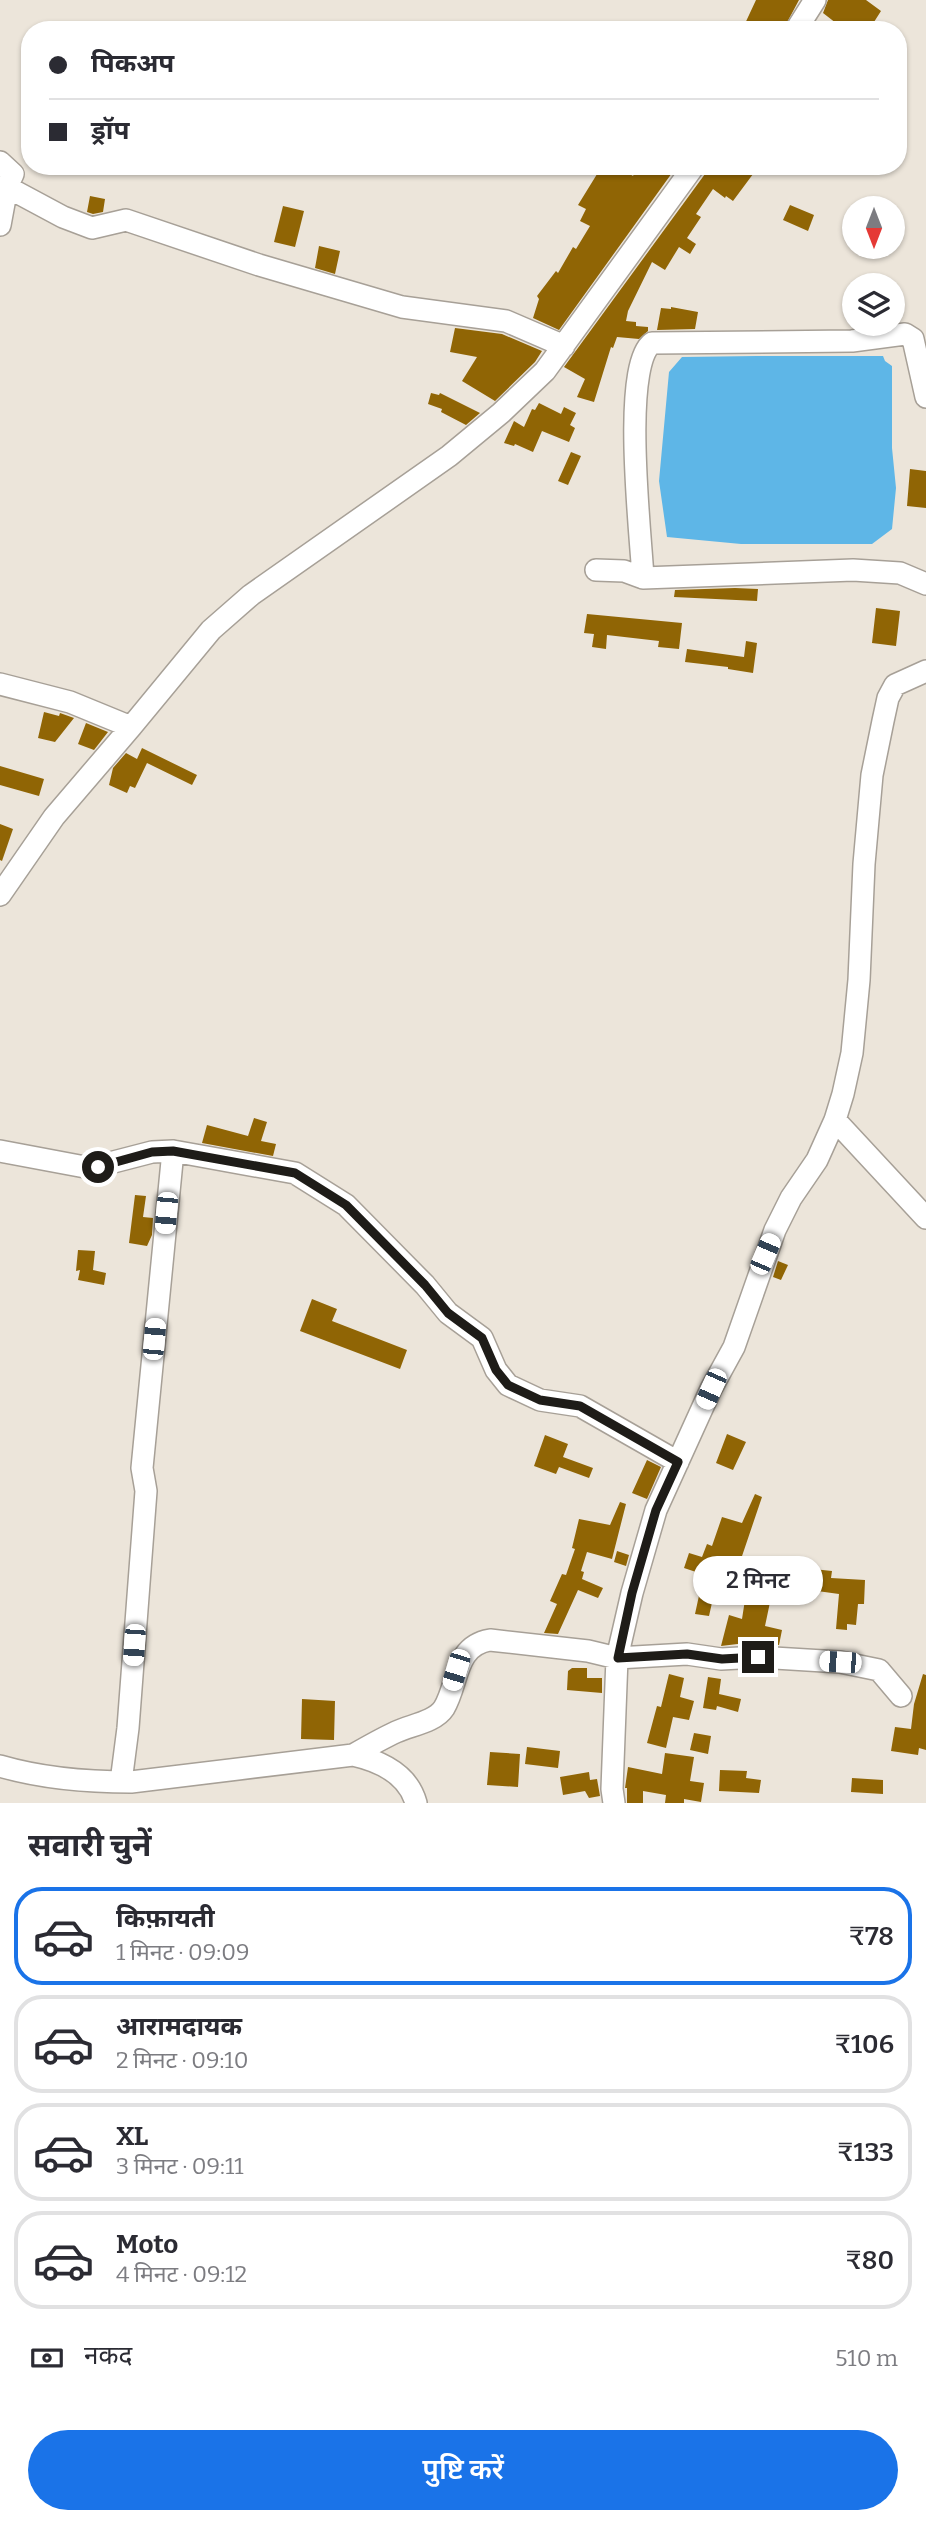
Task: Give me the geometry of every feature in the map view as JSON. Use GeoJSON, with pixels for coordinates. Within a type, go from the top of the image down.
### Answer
{"type":"FeatureCollection","features":[{"type":"Feature","properties":{"kind":"street"},"geometry":{"type":"LineString","coordinates":[[802,21],[815,0]]}},
{"type":"Feature","properties":{"kind":"street"},"geometry":{"type":"LineString","coordinates":[[0,162],[13,174],[7,187],[0,225]]}},
{"type":"Feature","properties":{"kind":"street"},"geometry":{"type":"LineString","coordinates":[[0,895],[54,817],[188,655],[222,619],[261,588],[449,456],[527,390],[564,346],[688,175]]}},
{"type":"Feature","properties":{"kind":"street"},"geometry":{"type":"LineString","coordinates":[[7,187],[63,217],[92,228],[126,220],[260,265],[402,307],[506,321],[564,346]]}},
{"type":"Feature","properties":{"kind":"street"},"geometry":{"type":"LineString","coordinates":[[643,578],[634,408],[638,375],[649,345],[852,341],[905,334],[913,339],[926,397]]}},
{"type":"Feature","properties":{"kind":"street"},"geometry":{"type":"LineString","coordinates":[[596,570],[624,571],[643,578],[853,570],[900,573],[926,596]]}},
{"type":"Feature","properties":{"kind":"street"},"geometry":{"type":"LineString","coordinates":[[614,1803],[612,1788],[618,1658],[632,1593],[656,1510],[711,1389],[734,1347],[775,1230],[791,1198],[817,1160],[835,1120],[852,1053],[872,775],[888,698],[895,685],[926,671]]}},
{"type":"Feature","properties":{"kind":"street"},"geometry":{"type":"LineString","coordinates":[[0,684],[70,702],[131,727]]}},
{"type":"Feature","properties":{"kind":"street"},"geometry":{"type":"LineString","coordinates":[[835,1120],[926,1218]]}},
{"type":"Feature","properties":{"kind":"street"},"geometry":{"type":"LineString","coordinates":[[0,1151],[98,1167],[152,1152],[173,1151],[295,1173],[346,1205],[415,1275],[448,1313],[482,1338],[496,1370],[508,1385],[540,1400],[580,1406],[678,1462]]}},
{"type":"Feature","properties":{"kind":"street"},"geometry":{"type":"LineString","coordinates":[[121,1782],[129,1714],[146,1491],[142,1468],[173,1151]]}},
{"type":"Feature","properties":{"kind":"street"},"geometry":{"type":"LineString","coordinates":[[0,1766],[39,1774],[121,1782],[353,1755],[442,1711],[463,1658],[481,1641],[500,1640],[588,1651],[618,1658],[687,1654],[722,1659],[758,1657],[840,1662],[879,1670],[901,1696]]}},
{"type":"Feature","properties":{"kind":"street"},"geometry":{"type":"LineString","coordinates":[[353,1755],[375,1761],[394,1772],[405,1781],[416,1803]]}},
{"type":"Feature","properties":{"kind":"water"},"geometry":{"type":"Polygon","coordinates":[[[883,356],[892,366],[892,448],[896,488],[892,529],[872,544],[741,544],[667,537],[659,481],[669,372],[682,357],[883,356]]]}},
{"type":"Feature","properties":{"kind":"building"},"geometry":{"type":"Polygon","coordinates":[[[756,0],[799,0],[788,21],[746,21],[756,0]]]}},
{"type":"Feature","properties":{"kind":"building"},"geometry":{"type":"Polygon","coordinates":[[[828,0],[866,0],[881,11],[875,21],[833,21],[823,13],[828,0]]]}},
{"type":"Feature","properties":{"kind":"building"},"geometry":{"type":"Polygon","coordinates":[[[596,175],[671,175],[559,330],[533,318],[539,299],[537,296],[556,271],[558,273],[573,247],[576,249],[590,226],[580,221],[586,209],[578,205],[596,175]]]}},
{"type":"Feature","properties":{"kind":"building"},"geometry":{"type":"Polygon","coordinates":[[[704,175],[752,175],[733,201],[713,189],[696,214],[701,217],[687,238],[696,244],[690,254],[679,247],[665,270],[652,262],[628,311],[626,321],[636,322],[636,326],[648,327],[648,331],[639,339],[617,337],[613,348],[611,347],[594,402],[577,397],[585,379],[564,367],[704,175]]]}},
{"type":"Feature","properties":{"kind":"building"},"geometry":{"type":"Polygon","coordinates":[[[90,196],[105,199],[103,212],[87,212],[90,196]]]}},
{"type":"Feature","properties":{"kind":"building"},"geometry":{"type":"Polygon","coordinates":[[[790,205],[814,215],[808,231],[783,220],[790,205]]]}},
{"type":"Feature","properties":{"kind":"building"},"geometry":{"type":"Polygon","coordinates":[[[283,206],[304,211],[295,247],[274,242],[283,206]]]}},
{"type":"Feature","properties":{"kind":"building"},"geometry":{"type":"Polygon","coordinates":[[[319,246],[340,251],[335,274],[315,268],[319,246]]]}},
{"type":"Feature","properties":{"kind":"building"},"geometry":{"type":"Polygon","coordinates":[[[661,308],[698,312],[695,329],[657,330],[661,308]]]}},
{"type":"Feature","properties":{"kind":"building"},"geometry":{"type":"Polygon","coordinates":[[[455,328],[502,334],[542,351],[535,362],[495,401],[462,381],[477,357],[450,352],[455,328]]]}},
{"type":"Feature","properties":{"kind":"building"},"geometry":{"type":"Polygon","coordinates":[[[431,393],[440,393],[480,413],[466,425],[441,412],[442,409],[428,404],[431,393]]]}},
{"type":"Feature","properties":{"kind":"building"},"geometry":{"type":"Polygon","coordinates":[[[539,403],[561,414],[564,407],[576,413],[570,425],[575,428],[569,442],[542,431],[533,452],[515,444],[504,443],[514,421],[524,427],[532,409],[535,410],[539,403]]]}},
{"type":"Feature","properties":{"kind":"building"},"geometry":{"type":"Polygon","coordinates":[[[571,452],[581,456],[568,485],[558,481],[571,452]]]}},
{"type":"Feature","properties":{"kind":"building"},"geometry":{"type":"Polygon","coordinates":[[[910,469],[926,471],[926,508],[907,506],[910,469]]]}},
{"type":"Feature","properties":{"kind":"building"},"geometry":{"type":"Polygon","coordinates":[[[758,589],[757,601],[674,597],[675,590],[758,589]]]}},
{"type":"Feature","properties":{"kind":"building"},"geometry":{"type":"Polygon","coordinates":[[[876,608],[900,611],[896,646],[872,643],[876,608]]]}},
{"type":"Feature","properties":{"kind":"building"},"geometry":{"type":"Polygon","coordinates":[[[587,614],[682,623],[679,649],[658,647],[659,641],[607,635],[606,649],[592,647],[594,634],[584,633],[587,614]]]}},
{"type":"Feature","properties":{"kind":"building"},"geometry":{"type":"Polygon","coordinates":[[[746,641],[757,643],[753,673],[685,662],[687,649],[744,657],[746,641]]]}},
{"type":"Feature","properties":{"kind":"building"},"geometry":{"type":"Polygon","coordinates":[[[44,712],[59,716],[60,713],[74,718],[55,742],[38,738],[44,712]]]}},
{"type":"Feature","properties":{"kind":"building"},"geometry":{"type":"Polygon","coordinates":[[[86,723],[108,732],[94,750],[78,744],[86,723]]]}},
{"type":"Feature","properties":{"kind":"building"},"geometry":{"type":"Polygon","coordinates":[[[142,748],[197,775],[192,785],[147,763],[135,788],[130,786],[127,793],[109,785],[113,768],[126,753],[137,759],[142,748]]]}},
{"type":"Feature","properties":{"kind":"building"},"geometry":{"type":"Polygon","coordinates":[[[0,766],[44,779],[39,796],[0,785],[0,766]]]}},
{"type":"Feature","properties":{"kind":"building"},"geometry":{"type":"Polygon","coordinates":[[[0,824],[13,829],[2,861],[0,860],[0,824]]]}},
{"type":"Feature","properties":{"kind":"building"},"geometry":{"type":"Polygon","coordinates":[[[254,1118],[267,1122],[261,1141],[276,1144],[273,1156],[202,1143],[207,1125],[248,1136],[254,1118]]]}},
{"type":"Feature","properties":{"kind":"building"},"geometry":{"type":"Polygon","coordinates":[[[135,1195],[146,1196],[143,1217],[153,1218],[152,1235],[147,1246],[129,1243],[135,1195]]]}},
{"type":"Feature","properties":{"kind":"building"},"geometry":{"type":"Polygon","coordinates":[[[78,1250],[95,1251],[93,1270],[106,1273],[104,1285],[78,1280],[78,1250]]]}},
{"type":"Feature","properties":{"kind":"building"},"geometry":{"type":"Polygon","coordinates":[[[778,1261],[788,1265],[781,1280],[773,1277],[778,1261]]]}},
{"type":"Feature","properties":{"kind":"building"},"geometry":{"type":"Polygon","coordinates":[[[312,1299],[337,1309],[332,1321],[407,1350],[400,1369],[300,1331],[312,1299]]]}},
{"type":"Feature","properties":{"kind":"building"},"geometry":{"type":"Polygon","coordinates":[[[727,1434],[746,1442],[733,1470],[716,1463],[727,1434]]]}},
{"type":"Feature","properties":{"kind":"building"},"geometry":{"type":"Polygon","coordinates":[[[545,1435],[568,1444],[563,1457],[593,1468],[589,1478],[559,1467],[556,1474],[534,1466],[545,1435]]]}},
{"type":"Feature","properties":{"kind":"building"},"geometry":{"type":"Polygon","coordinates":[[[647,1460],[661,1467],[647,1499],[632,1493],[647,1460]]]}},
{"type":"Feature","properties":{"kind":"building"},"geometry":{"type":"Polygon","coordinates":[[[755,1494],[762,1497],[740,1562],[777,1569],[765,1626],[782,1630],[779,1645],[754,1642],[721,1646],[729,1615],[742,1619],[749,1574],[714,1559],[708,1576],[684,1568],[689,1553],[702,1557],[707,1544],[712,1546],[722,1517],[742,1523],[755,1494]]]}},
{"type":"Feature","properties":{"kind":"building"},"geometry":{"type":"Polygon","coordinates":[[[620,1502],[626,1504],[612,1559],[587,1552],[581,1571],[584,1572],[582,1579],[603,1588],[598,1598],[578,1590],[558,1634],[544,1633],[557,1604],[550,1601],[562,1574],[566,1575],[575,1549],[572,1548],[579,1519],[610,1525],[620,1502]]]}},
{"type":"Feature","properties":{"kind":"building"},"geometry":{"type":"Polygon","coordinates":[[[617,1551],[629,1555],[626,1566],[614,1562],[617,1551]]]}},
{"type":"Feature","properties":{"kind":"building"},"geometry":{"type":"Polygon","coordinates":[[[813,1569],[832,1571],[831,1578],[865,1580],[864,1604],[858,1604],[856,1625],[847,1624],[847,1630],[836,1629],[839,1594],[810,1590],[813,1569]]]}},
{"type":"Feature","properties":{"kind":"building"},"geometry":{"type":"Polygon","coordinates":[[[700,1591],[714,1594],[709,1616],[695,1614],[700,1591]]]}},
{"type":"Feature","properties":{"kind":"building"},"geometry":{"type":"Polygon","coordinates":[[[572,1668],[587,1668],[587,1678],[602,1678],[602,1693],[567,1690],[568,1671],[572,1668]]]}},
{"type":"Feature","properties":{"kind":"building"},"geometry":{"type":"Polygon","coordinates":[[[669,1674],[684,1678],[680,1697],[694,1701],[689,1720],[673,1717],[666,1748],[647,1743],[657,1706],[661,1707],[669,1674]]]}},
{"type":"Feature","properties":{"kind":"building"},"geometry":{"type":"Polygon","coordinates":[[[923,1674],[926,1675],[926,1750],[919,1748],[918,1755],[891,1751],[895,1727],[911,1729],[914,1704],[923,1674]]]}},
{"type":"Feature","properties":{"kind":"building"},"geometry":{"type":"Polygon","coordinates":[[[708,1677],[721,1679],[719,1694],[741,1699],[738,1712],[717,1706],[716,1710],[703,1708],[708,1677]]]}},
{"type":"Feature","properties":{"kind":"building"},"geometry":{"type":"Polygon","coordinates":[[[302,1699],[335,1701],[334,1740],[301,1739],[302,1699]]]}},
{"type":"Feature","properties":{"kind":"building"},"geometry":{"type":"Polygon","coordinates":[[[694,1733],[711,1736],[708,1754],[690,1750],[694,1733]]]}},
{"type":"Feature","properties":{"kind":"building"},"geometry":{"type":"Polygon","coordinates":[[[527,1747],[560,1751],[558,1768],[525,1764],[527,1747]]]}},
{"type":"Feature","properties":{"kind":"building"},"geometry":{"type":"Polygon","coordinates":[[[490,1752],[520,1754],[518,1787],[487,1785],[490,1752]]]}},
{"type":"Feature","properties":{"kind":"building"},"geometry":{"type":"Polygon","coordinates":[[[665,1753],[694,1757],[690,1781],[704,1783],[701,1802],[684,1799],[684,1803],[665,1803],[666,1795],[643,1791],[643,1803],[627,1803],[625,1788],[628,1767],[662,1774],[665,1753]]]}},
{"type":"Feature","properties":{"kind":"building"},"geometry":{"type":"Polygon","coordinates":[[[720,1770],[747,1771],[746,1778],[761,1780],[759,1793],[719,1791],[720,1770]]]}},
{"type":"Feature","properties":{"kind":"building"},"geometry":{"type":"Polygon","coordinates":[[[589,1772],[590,1780],[597,1779],[600,1796],[589,1798],[585,1791],[563,1795],[560,1777],[589,1772]]]}},
{"type":"Feature","properties":{"kind":"building"},"geometry":{"type":"Polygon","coordinates":[[[852,1778],[883,1780],[883,1794],[851,1792],[852,1778]]]}},
{"type":"Feature","properties":{"kind":"route"},"geometry":{"type":"LineString","coordinates":[[98,1167],[152,1152],[173,1151],[200,1155],[295,1173],[346,1205],[425,1285],[448,1313],[482,1338],[496,1370],[508,1385],[540,1400],[580,1406],[678,1462],[656,1510],[632,1593],[618,1658],[687,1654],[722,1659],[758,1657]]}}]}
